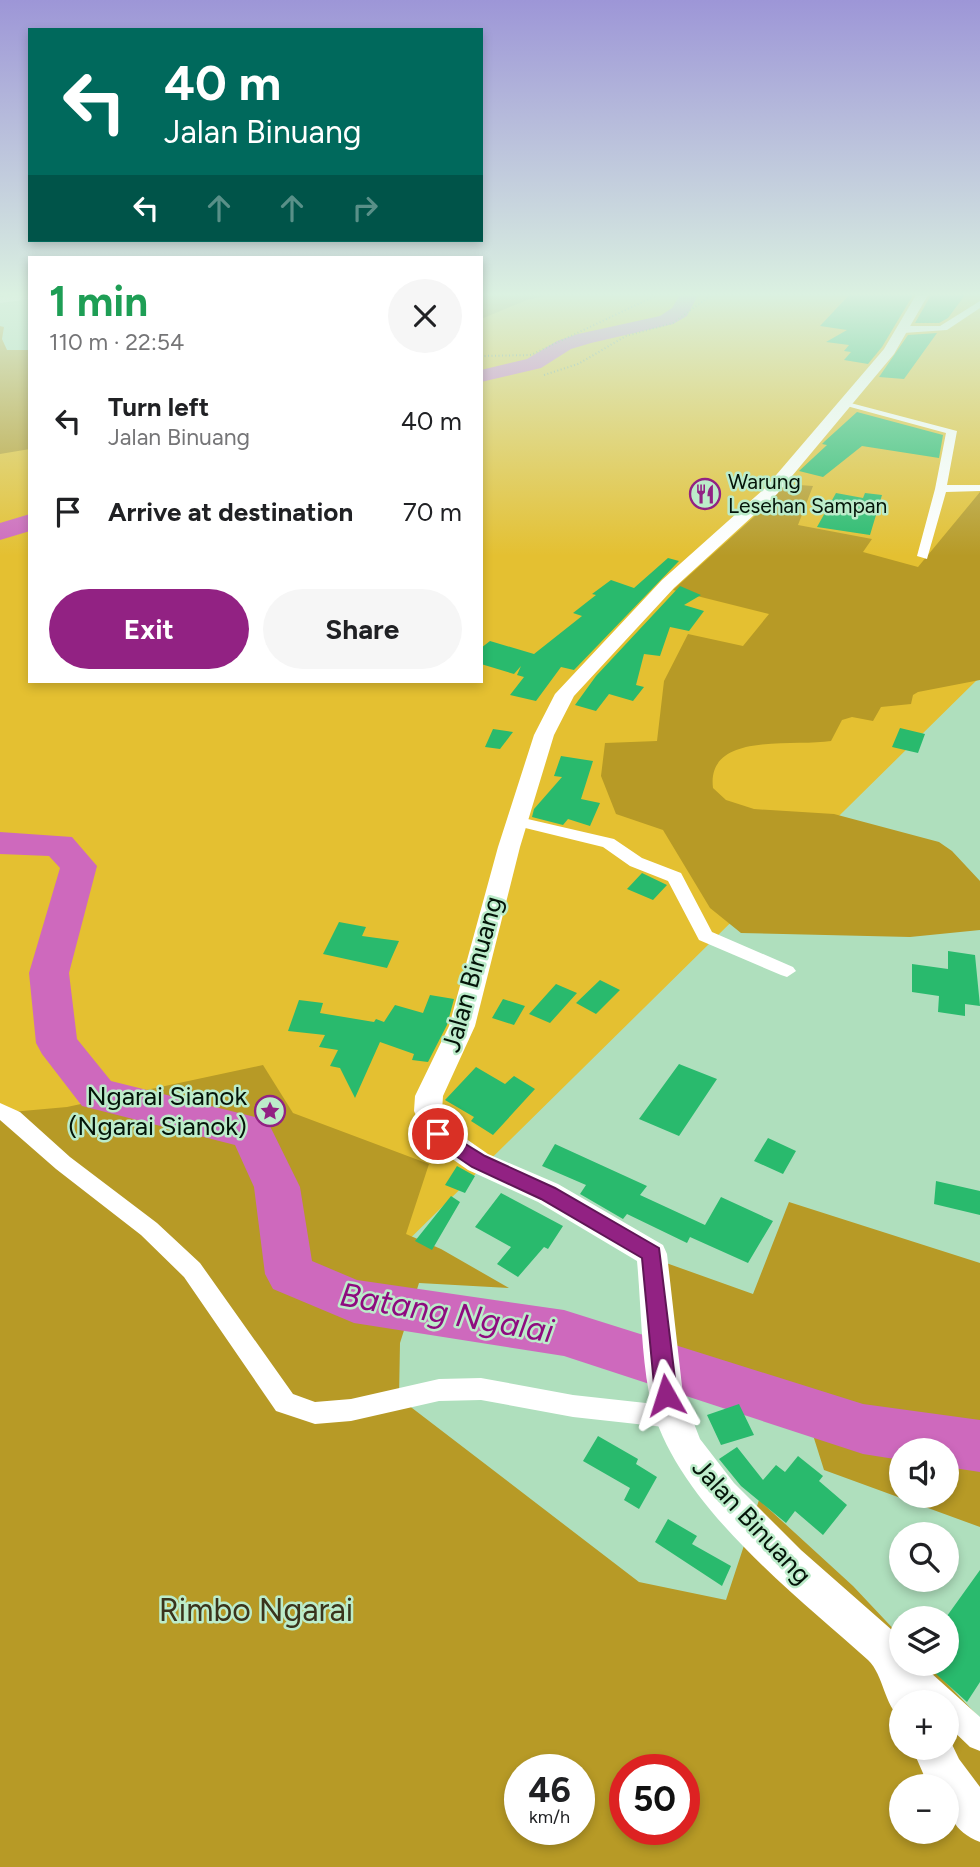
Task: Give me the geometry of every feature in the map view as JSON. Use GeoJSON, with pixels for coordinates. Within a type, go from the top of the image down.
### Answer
{"type":"FeatureCollection","features":[{"type":"Feature","properties":{"kind":"main road","name":"Jalan Binuang"},"geometry":{"type":"LineString","coordinates":[[863,382],[771,491],[668,584],[565,694],[544,735],[509,847],[462,1026],[429,1096],[430,1123],[438,1134],[478,1162],[548,1193],[652,1254],[669,1406],[686,1449],[721,1494],[798,1573],[889,1653]]}},
{"type":"Feature","properties":{"kind":"main road"},"geometry":{"type":"LineString","coordinates":[[938,1760],[944,1774],[980,1821]]}},
{"type":"Feature","properties":{"kind":"street"},"geometry":{"type":"LineString","coordinates":[[847,403],[952,430],[941,489],[923,556]]}},
{"type":"Feature","properties":{"kind":"street"},"geometry":{"type":"LineString","coordinates":[[941,489],[980,488]]}},
{"type":"Feature","properties":{"kind":"street"},"geometry":{"type":"LineString","coordinates":[[519,822],[608,843],[636,863],[675,877],[705,936],[787,971]]}},
{"type":"Feature","properties":{"kind":"street"},"geometry":{"type":"LineString","coordinates":[[0,1111],[13,1117],[63,1163],[149,1229],[192,1270],[285,1403],[315,1413],[351,1410],[439,1390],[481,1389],[573,1406],[669,1406]]}},
{"type":"Feature","properties":{"kind":"street"},"geometry":{"type":"LineString","coordinates":[[914,1676],[930,1690]]}},
{"type":"Feature","properties":{"kind":"street"},"geometry":{"type":"LineString","coordinates":[[959,1717],[980,1737]]}},
{"type":"Feature","properties":{"kind":"shaded area","name":"Ngarai Sianok (Ngarai Sianok)"},"geometry":{"type":"Polygon","coordinates":[[[483,382],[980,382],[980,677],[104,1540],[0,1625],[0,431],[28,404],[28,683],[483,683],[483,382]]]}},
{"type":"Feature","properties":{"kind":"green space"},"geometry":{"type":"Polygon","coordinates":[[[0,382],[28,382],[28,449],[0,454],[0,382]]]}},
{"type":"Feature","properties":{"kind":"green space"},"geometry":{"type":"Polygon","coordinates":[[[785,484],[813,486],[798,525],[872,539],[863,552],[918,567],[980,492],[980,680],[918,692],[913,695],[911,704],[881,707],[873,721],[852,717],[842,720],[831,741],[776,743],[738,750],[723,757],[715,770],[713,788],[726,800],[754,809],[834,814],[939,842],[952,851],[980,881],[980,930],[910,937],[741,933],[710,908],[663,830],[616,814],[601,776],[605,743],[657,741],[664,681],[688,634],[743,646],[769,614],[673,590],[756,515],[785,484]]]}},
{"type":"Feature","properties":{"kind":"green space","name":"Rimbo Ngarai"},"geometry":{"type":"Polygon","coordinates":[[[263,1065],[293,1113],[429,1164],[406,1234],[441,1249],[509,1288],[419,1283],[400,1343],[399,1398],[639,1582],[726,1600],[759,1500],[853,1586],[889,1624],[889,1676],[940,1676],[953,1690],[889,1690],[889,1760],[959,1760],[959,1696],[980,1718],[980,1867],[0,1867],[0,1113],[67,1107],[263,1065]]]}},
{"type":"Feature","properties":{"kind":"green space"},"geometry":{"type":"Polygon","coordinates":[[[789,1202],[980,1263],[980,1527],[928,1508],[959,1508],[959,1438],[889,1438],[889,1494],[824,1470],[807,1416],[739,1383],[664,1356],[655,1259],[753,1294],[789,1202]]]}},
{"type":"Feature","properties":{"kind":"building"},"geometry":{"type":"Polygon","coordinates":[[[857,412],[943,435],[939,458],[862,446],[823,477],[799,471],[827,445],[822,444],[857,412]]]}},
{"type":"Feature","properties":{"kind":"building"},"geometry":{"type":"Polygon","coordinates":[[[836,493],[863,498],[865,493],[882,495],[870,535],[817,527],[836,493]]]}},
{"type":"Feature","properties":{"kind":"building"},"geometry":{"type":"Polygon","coordinates":[[[668,558],[679,561],[574,670],[561,667],[536,701],[510,695],[524,677],[517,675],[521,666],[514,674],[483,665],[483,646],[490,641],[534,654],[582,616],[573,613],[611,580],[634,588],[668,558]]]}},
{"type":"Feature","properties":{"kind":"building"},"geometry":{"type":"Polygon","coordinates":[[[680,586],[701,595],[684,605],[704,611],[689,631],[670,627],[660,656],[644,654],[636,685],[644,687],[633,701],[609,694],[596,711],[575,705],[596,676],[680,586]]]}},
{"type":"Feature","properties":{"kind":"building"},"geometry":{"type":"Polygon","coordinates":[[[900,728],[925,734],[918,753],[892,747],[900,728]]]}},
{"type":"Feature","properties":{"kind":"building"},"geometry":{"type":"Polygon","coordinates":[[[493,729],[513,732],[500,749],[485,747],[493,729]]]}},
{"type":"Feature","properties":{"kind":"building"},"geometry":{"type":"Polygon","coordinates":[[[561,756],[593,761],[581,799],[600,803],[590,826],[568,819],[563,825],[532,817],[534,809],[562,777],[554,776],[561,756]]]}},
{"type":"Feature","properties":{"kind":"building"},"geometry":{"type":"Polygon","coordinates":[[[642,873],[667,885],[653,900],[627,889],[642,873]]]}},
{"type":"Feature","properties":{"kind":"building"},"geometry":{"type":"Polygon","coordinates":[[[339,922],[366,927],[362,936],[399,941],[387,968],[323,954],[339,922]]]}},
{"type":"Feature","properties":{"kind":"building"},"geometry":{"type":"Polygon","coordinates":[[[948,951],[975,955],[980,1006],[965,1004],[965,1016],[938,1012],[939,996],[912,992],[912,964],[948,969],[948,951]]]}},
{"type":"Feature","properties":{"kind":"building"},"geometry":{"type":"Polygon","coordinates":[[[600,980],[620,990],[596,1014],[576,1003],[600,980]]]}},
{"type":"Feature","properties":{"kind":"building"},"geometry":{"type":"Polygon","coordinates":[[[556,984],[577,993],[550,1023],[529,1014],[556,984]]]}},
{"type":"Feature","properties":{"kind":"building"},"geometry":{"type":"Polygon","coordinates":[[[430,995],[454,999],[447,1025],[428,1062],[412,1060],[414,1054],[380,1042],[355,1098],[340,1068],[330,1066],[338,1050],[319,1047],[325,1035],[288,1031],[299,1000],[323,1003],[320,1013],[384,1022],[395,1005],[423,1013],[430,995]]]}},
{"type":"Feature","properties":{"kind":"building"},"geometry":{"type":"Polygon","coordinates":[[[503,999],[525,1006],[514,1025],[492,1018],[503,999]]]}},
{"type":"Feature","properties":{"kind":"building"},"geometry":{"type":"Polygon","coordinates":[[[679,1064],[717,1079],[679,1136],[639,1119],[679,1064]]]}},
{"type":"Feature","properties":{"kind":"building"},"geometry":{"type":"Polygon","coordinates":[[[476,1067],[505,1084],[514,1076],[535,1089],[493,1135],[471,1121],[474,1117],[445,1100],[476,1067]]]}},
{"type":"Feature","properties":{"kind":"building"},"geometry":{"type":"Polygon","coordinates":[[[768,1138],[796,1151],[783,1174],[754,1161],[768,1138]]]}},
{"type":"Feature","properties":{"kind":"building"},"geometry":{"type":"Polygon","coordinates":[[[555,1144],[647,1186],[640,1195],[705,1225],[721,1197],[773,1221],[748,1263],[690,1237],[687,1243],[627,1214],[623,1219],[580,1194],[586,1185],[542,1166],[555,1144]]]}},
{"type":"Feature","properties":{"kind":"building"},"geometry":{"type":"Polygon","coordinates":[[[457,1166],[475,1176],[465,1193],[445,1185],[457,1166]]]}},
{"type":"Feature","properties":{"kind":"building"},"geometry":{"type":"Polygon","coordinates":[[[936,1181],[980,1191],[980,1215],[934,1204],[936,1181]]]}},
{"type":"Feature","properties":{"kind":"building"},"geometry":{"type":"Polygon","coordinates":[[[501,1193],[563,1226],[548,1249],[544,1247],[518,1277],[497,1264],[511,1247],[475,1227],[501,1193]]]}},
{"type":"Feature","properties":{"kind":"building"},"geometry":{"type":"Polygon","coordinates":[[[451,1196],[460,1202],[432,1250],[415,1241],[451,1196]]]}},
{"type":"Feature","properties":{"kind":"building"},"geometry":{"type":"Polygon","coordinates":[[[739,1404],[754,1435],[721,1445],[707,1415],[739,1404]]]}},
{"type":"Feature","properties":{"kind":"building"},"geometry":{"type":"Polygon","coordinates":[[[598,1436],[638,1459],[636,1464],[657,1477],[639,1509],[624,1500],[630,1488],[583,1461],[598,1436]]]}},
{"type":"Feature","properties":{"kind":"building"},"geometry":{"type":"Polygon","coordinates":[[[737,1447],[763,1480],[776,1465],[785,1472],[798,1456],[823,1476],[819,1481],[847,1505],[823,1535],[795,1511],[786,1523],[741,1486],[719,1459],[737,1447]]]}},
{"type":"Feature","properties":{"kind":"building"},"geometry":{"type":"Polygon","coordinates":[[[668,1519],[697,1536],[692,1544],[731,1566],[722,1586],[655,1542],[668,1519]]]}},
{"type":"Feature","properties":{"kind":"building"},"geometry":{"type":"Polygon","coordinates":[[[980,1570],[980,1682],[967,1702],[959,1695],[959,1690],[954,1690],[938,1676],[959,1676],[959,1606],[954,1606],[980,1570]]]}},
{"type":"Feature","properties":{"kind":"waterway"},"geometry":{"type":"LineString","coordinates":[[0,532],[28,523]]}},
{"type":"Feature","properties":{"kind":"waterway","name":"Batang Ngalai"},"geometry":{"type":"LineString","coordinates":[[0,843],[59,845],[79,866],[49,973],[57,1043],[97,1094],[251,1132],[277,1187],[290,1274],[354,1301],[564,1333],[863,1429],[980,1446]]}},
{"type":"Feature","properties":{"kind":"place","name":"Warung Lesehan Sampan"},"geometry":{"type":"Point","coordinates":[705,494]}},
{"type":"Feature","properties":{"kind":"place","name":"Ngarai Sianok (Ngarai Sianok)"},"geometry":{"type":"Point","coordinates":[270,1111]}},
{"type":"Feature","properties":{"kind":"route"},"geometry":{"type":"LineString","coordinates":[[438,1134],[478,1162],[548,1193],[615,1229],[652,1254],[666,1395]]}}]}
